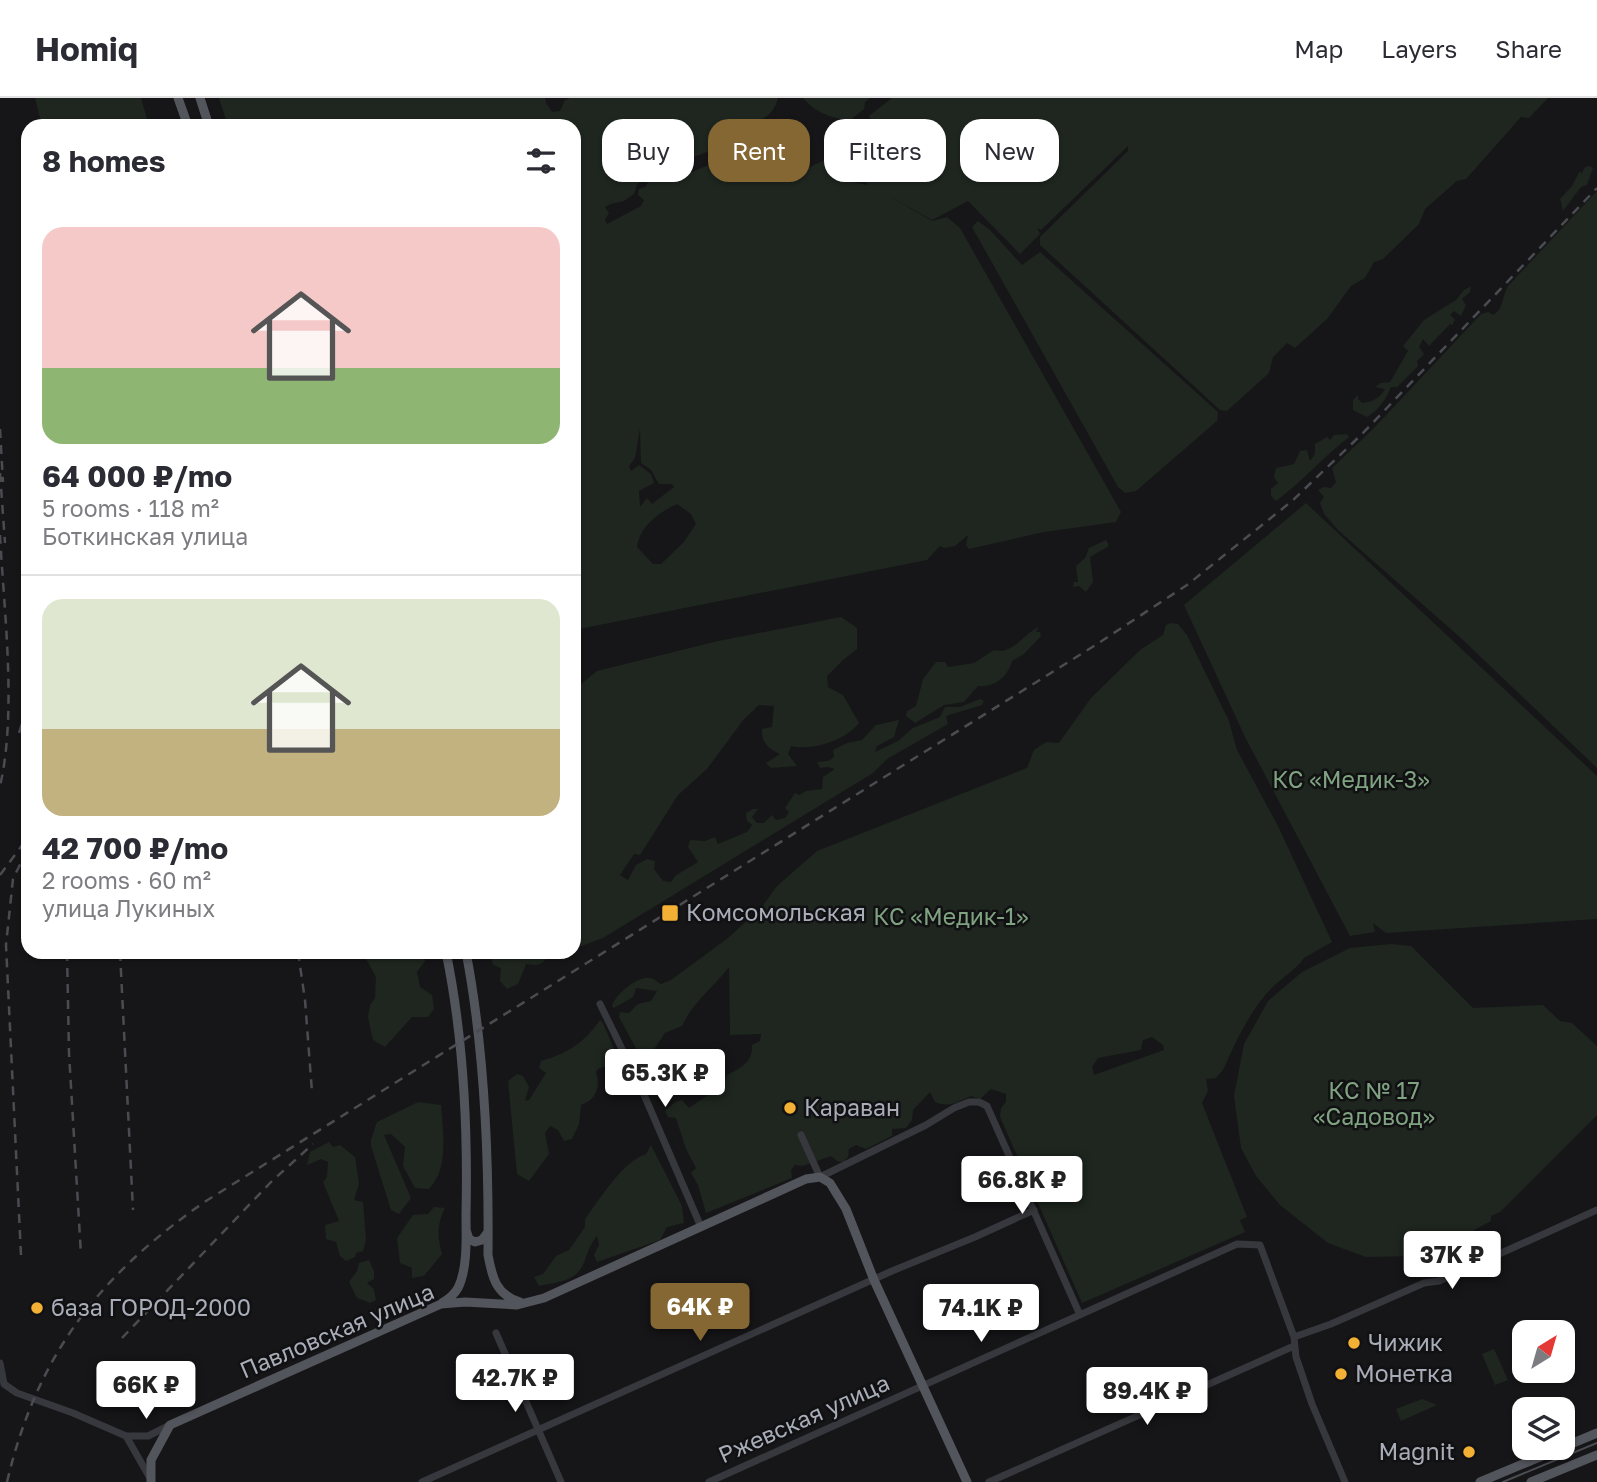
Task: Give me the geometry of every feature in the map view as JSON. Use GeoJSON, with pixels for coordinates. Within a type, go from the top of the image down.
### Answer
{"type":"FeatureCollection","features":[{"type":"Feature","properties":{"kind":"main road"},"geometry":{"type":"LineString","coordinates":[[178,98],[186,119]]}},
{"type":"Feature","properties":{"kind":"main road"},"geometry":{"type":"LineString","coordinates":[[200,98],[207,119]]}},
{"type":"Feature","properties":{"kind":"main road"},"geometry":{"type":"LineString","coordinates":[[441,1304],[450,1298],[460,1282],[466,1230],[465,1075],[447,959]]}},
{"type":"Feature","properties":{"kind":"main road"},"geometry":{"type":"LineString","coordinates":[[467,959],[484,1078],[488,1255],[495,1283],[501,1292],[525,1304]]}},
{"type":"Feature","properties":{"kind":"main road"},"geometry":{"type":"LineString","coordinates":[[820,1177],[836,1191],[967,1482]]}},
{"type":"Feature","properties":{"kind":"main road","name":"Павловская улица"},"geometry":{"type":"LineString","coordinates":[[170,1425],[441,1304],[525,1304],[544,1298],[806,1179],[820,1177]]}},
{"type":"Feature","properties":{"kind":"main road"},"geometry":{"type":"LineString","coordinates":[[466,1230],[469,1239],[475,1242],[482,1240],[488,1232]]}},
{"type":"Feature","properties":{"kind":"main road"},"geometry":{"type":"LineString","coordinates":[[151,1480],[150,1460],[170,1425]]}},
{"type":"Feature","properties":{"kind":"main road"},"geometry":{"type":"LineString","coordinates":[[1480,1482],[1597,1433]]}},
{"type":"Feature","properties":{"kind":"main road"},"geometry":{"type":"LineString","coordinates":[[1531,1482],[1597,1455]]}},
{"type":"Feature","properties":{"kind":"street"},"geometry":{"type":"LineString","coordinates":[[600,1004],[642,1090],[701,1227]]}},
{"type":"Feature","properties":{"kind":"street","name":"Павловская улица"},"geometry":{"type":"LineString","coordinates":[[820,1177],[926,1125],[954,1108],[969,1102],[979,1102],[987,1106],[991,1113],[1034,1210]]}},
{"type":"Feature","properties":{"kind":"street"},"geometry":{"type":"LineString","coordinates":[[802,1135],[820,1177]]}},
{"type":"Feature","properties":{"kind":"street"},"geometry":{"type":"LineString","coordinates":[[422,1482],[1034,1210],[1080,1315]]}},
{"type":"Feature","properties":{"kind":"street"},"geometry":{"type":"LineString","coordinates":[[989,1482],[1331,1324],[1424,1283],[1440,1281],[1597,1210]]}},
{"type":"Feature","properties":{"kind":"street","name":"Ржевская улица"},"geometry":{"type":"LineString","coordinates":[[709,1482],[1237,1244],[1260,1245],[1294,1342]]}},
{"type":"Feature","properties":{"kind":"street"},"geometry":{"type":"LineString","coordinates":[[496,1334],[561,1482]]}},
{"type":"Feature","properties":{"kind":"street"},"geometry":{"type":"LineString","coordinates":[[1294,1342],[1312,1404],[1342,1481]]}},
{"type":"Feature","properties":{"kind":"street"},"geometry":{"type":"LineString","coordinates":[[0,1363],[4,1384],[17,1393],[126,1436],[148,1436],[170,1425]]}},
{"type":"Feature","properties":{"kind":"street"},"geometry":{"type":"LineString","coordinates":[[126,1436],[151,1480]]}},
{"type":"Feature","properties":{"kind":"green space"},"geometry":{"type":"Polygon","coordinates":[[[35,98],[141,98],[147,119],[40,119],[35,98]]]}},
{"type":"Feature","properties":{"kind":"green space"},"geometry":{"type":"Polygon","coordinates":[[[219,98],[545,98],[552,112],[560,111],[565,100],[570,98],[778,98],[773,110],[762,119],[708,119],[708,150],[694,157],[694,119],[602,119],[602,182],[640,182],[634,194],[624,201],[605,207],[609,213],[605,220],[607,224],[641,206],[644,200],[638,195],[639,189],[648,182],[694,182],[694,171],[708,165],[708,182],[810,182],[810,167],[824,160],[824,182],[868,185],[866,182],[946,182],[946,119],[871,119],[869,116],[892,98],[1548,98],[1529,118],[1521,117],[1466,179],[1457,181],[1425,209],[1419,224],[1383,259],[1374,262],[1365,278],[1351,286],[1327,319],[1295,348],[1287,343],[1273,357],[1269,373],[1227,411],[1220,410],[1040,245],[1040,237],[1128,151],[1128,146],[1041,230],[1037,228],[1040,234],[1020,254],[968,201],[932,220],[889,196],[932,221],[947,217],[960,228],[1121,512],[1116,522],[1044,532],[969,549],[966,545],[968,535],[955,546],[940,546],[927,560],[581,629],[581,119],[226,119],[219,98]],[[640,429],[635,458],[629,466],[631,471],[639,465],[651,474],[654,483],[639,491],[640,507],[647,498],[652,504],[674,487],[672,484],[659,484],[651,470],[641,463],[640,429]],[[677,504],[670,508],[651,521],[642,533],[637,547],[653,564],[661,564],[683,543],[696,524],[691,514],[677,504]]]}},
{"type":"Feature","properties":{"kind":"green space"},"geometry":{"type":"Polygon","coordinates":[[[803,98],[870,98],[865,102],[864,109],[852,119],[836,118],[813,107],[803,98]]]}},
{"type":"Feature","properties":{"kind":"green space"},"geometry":{"type":"Polygon","coordinates":[[[1585,167],[1593,168],[1587,185],[1581,187],[1563,211],[1560,199],[1572,186],[1579,172],[1582,173],[1585,167]]]}},
{"type":"Feature","properties":{"kind":"green space"},"geometry":{"type":"Polygon","coordinates":[[[1597,191],[1597,768],[1462,639],[1339,531],[1324,514],[1320,503],[1324,497],[1318,490],[1331,488],[1336,482],[1332,468],[1374,428],[1481,314],[1488,312],[1493,315],[1497,312],[1509,285],[1597,191]]]}},
{"type":"Feature","properties":{"kind":"green space"},"geometry":{"type":"Polygon","coordinates":[[[978,221],[990,230],[1022,265],[1040,252],[1218,412],[1217,421],[1136,491],[1125,493],[1118,487],[972,227],[978,221]]]}},
{"type":"Feature","properties":{"kind":"green space"},"geometry":{"type":"Polygon","coordinates":[[[1471,286],[1470,292],[1462,299],[1466,305],[1461,316],[1454,311],[1450,315],[1455,320],[1452,325],[1429,346],[1423,339],[1419,347],[1424,354],[1417,361],[1418,366],[1397,387],[1391,387],[1371,415],[1367,417],[1353,410],[1353,400],[1358,395],[1362,403],[1376,399],[1383,392],[1385,389],[1375,387],[1390,382],[1408,351],[1403,346],[1424,320],[1456,300],[1471,286]]]}},
{"type":"Feature","properties":{"kind":"green space"},"geometry":{"type":"Polygon","coordinates":[[[1347,434],[1349,437],[1286,494],[1276,501],[1271,496],[1271,489],[1278,483],[1274,477],[1276,468],[1294,464],[1300,451],[1307,450],[1310,461],[1315,454],[1315,444],[1327,437],[1330,440],[1334,435],[1347,434]]]}},
{"type":"Feature","properties":{"kind":"green space","name":"КС «Медик-3»"},"geometry":{"type":"Polygon","coordinates":[[[1306,503],[1597,776],[1597,919],[1386,933],[1373,923],[1375,932],[1350,936],[1245,737],[1184,605],[1306,503]]]}},
{"type":"Feature","properties":{"kind":"green space"},"geometry":{"type":"Polygon","coordinates":[[[1106,540],[1109,546],[1090,557],[1093,582],[1086,592],[1079,586],[1073,587],[1074,582],[1078,582],[1076,566],[1085,558],[1089,548],[1106,540]]]}},
{"type":"Feature","properties":{"kind":"green space"},"geometry":{"type":"Polygon","coordinates":[[[841,617],[857,628],[857,649],[827,676],[828,687],[843,695],[859,723],[846,734],[828,743],[809,747],[791,746],[788,754],[797,766],[771,768],[766,763],[780,754],[766,745],[762,729],[772,727],[774,706],[759,705],[744,719],[707,769],[678,795],[640,855],[634,854],[620,875],[628,880],[636,865],[647,859],[655,861],[654,869],[663,881],[671,882],[675,876],[698,862],[688,847],[690,840],[705,841],[715,837],[718,844],[747,832],[752,825],[747,821],[746,813],[753,809],[758,809],[752,817],[757,823],[764,823],[772,815],[776,820],[785,818],[789,812],[785,808],[795,793],[799,795],[806,791],[822,789],[823,777],[835,769],[820,768],[817,762],[828,761],[834,757],[833,750],[862,740],[876,725],[899,720],[894,737],[877,746],[875,752],[898,741],[913,728],[940,717],[945,707],[960,707],[980,699],[984,701],[982,705],[946,716],[948,724],[887,759],[873,773],[603,938],[581,946],[581,684],[597,671],[718,641],[841,617]]]}},
{"type":"Feature","properties":{"kind":"green space","name":"КС «Медик-1»"},"geometry":{"type":"Polygon","coordinates":[[[1178,624],[1187,635],[1229,721],[1237,750],[1278,826],[1332,942],[1304,958],[1267,993],[1248,1020],[1223,1070],[1216,1078],[1206,1079],[1208,1091],[1202,1103],[1247,1217],[1240,1220],[1245,1232],[1082,1303],[1000,1117],[1006,1094],[991,1089],[980,1099],[971,1096],[949,1104],[935,1102],[930,1092],[913,1110],[912,1120],[906,1128],[892,1129],[892,1136],[866,1149],[856,1145],[849,1149],[848,1157],[843,1162],[831,1156],[803,1166],[795,1165],[791,1170],[792,1178],[706,1213],[698,1185],[691,1173],[696,1168],[686,1149],[676,1118],[668,1117],[665,1111],[675,1102],[682,1100],[689,1108],[724,1084],[727,1075],[748,1060],[752,1045],[760,1041],[761,1034],[730,1035],[729,967],[697,1003],[682,1026],[665,1033],[648,1058],[641,1058],[619,1017],[620,1012],[629,1013],[638,1004],[651,1001],[657,991],[636,988],[633,997],[614,1008],[612,1006],[617,997],[627,987],[645,978],[661,984],[671,980],[728,938],[761,908],[777,886],[817,851],[1027,768],[1034,750],[1046,742],[1059,743],[1091,698],[1140,650],[1163,635],[1166,625],[1178,624]],[[1152,1037],[1143,1040],[1141,1050],[1098,1058],[1092,1067],[1094,1075],[1164,1050],[1163,1045],[1152,1037]]]}},
{"type":"Feature","properties":{"kind":"green space"},"geometry":{"type":"Polygon","coordinates":[[[1039,627],[1036,632],[1040,632],[1041,636],[1024,654],[1012,661],[1000,680],[990,685],[978,686],[964,702],[944,705],[915,723],[906,716],[907,711],[916,706],[923,679],[936,662],[945,662],[948,667],[974,663],[994,650],[1013,647],[1039,627]]]}},
{"type":"Feature","properties":{"kind":"green space","name":"КС № 17 «Садовод»"},"geometry":{"type":"Polygon","coordinates":[[[1391,944],[1411,946],[1473,1008],[1543,1005],[1560,1021],[1572,1023],[1597,1046],[1597,1115],[1500,1212],[1491,1216],[1491,1221],[1441,1248],[1418,1256],[1366,1257],[1328,1243],[1280,1205],[1256,1176],[1241,1148],[1234,1096],[1244,1044],[1268,1001],[1302,972],[1350,948],[1391,944]]]}},
{"type":"Feature","properties":{"kind":"green space"},"geometry":{"type":"Polygon","coordinates":[[[366,959],[425,959],[417,972],[420,987],[432,995],[434,1009],[428,1017],[412,1017],[385,1047],[373,1040],[368,1017],[370,1005],[375,998],[376,977],[366,959]]]}},
{"type":"Feature","properties":{"kind":"green space"},"geometry":{"type":"Polygon","coordinates":[[[491,959],[546,959],[541,964],[526,964],[518,984],[507,989],[500,981],[501,968],[493,965],[491,959]]]}},
{"type":"Feature","properties":{"kind":"green space"},"geometry":{"type":"Polygon","coordinates":[[[600,1020],[633,1095],[625,1094],[615,1071],[609,1065],[598,1069],[596,1092],[590,1100],[581,1105],[579,1124],[572,1139],[564,1141],[558,1130],[550,1126],[545,1133],[549,1154],[529,1181],[517,1174],[508,1081],[517,1074],[523,1076],[529,1087],[525,1101],[529,1100],[546,1073],[539,1068],[541,1061],[574,1046],[600,1020]]]}},
{"type":"Feature","properties":{"kind":"green space"},"geometry":{"type":"Polygon","coordinates":[[[418,1102],[441,1105],[442,1161],[440,1171],[429,1189],[415,1188],[403,1166],[405,1147],[391,1134],[384,1135],[411,1198],[399,1214],[391,1210],[371,1140],[377,1122],[418,1102]]]}},
{"type":"Feature","properties":{"kind":"green space"},"geometry":{"type":"Polygon","coordinates":[[[329,1142],[333,1147],[340,1145],[355,1157],[359,1184],[354,1200],[363,1202],[366,1240],[363,1251],[346,1261],[340,1256],[336,1242],[326,1239],[325,1225],[339,1221],[323,1182],[327,1177],[328,1162],[321,1159],[307,1165],[310,1152],[329,1142]]]}},
{"type":"Feature","properties":{"kind":"green space"},"geometry":{"type":"Polygon","coordinates":[[[651,1145],[682,1206],[684,1223],[667,1227],[660,1240],[597,1262],[594,1255],[599,1245],[597,1236],[576,1274],[539,1286],[534,1277],[543,1274],[556,1256],[569,1250],[585,1227],[585,1219],[612,1182],[628,1165],[646,1154],[651,1145]]]}},
{"type":"Feature","properties":{"kind":"green space"},"geometry":{"type":"Polygon","coordinates":[[[434,1207],[445,1208],[439,1230],[442,1254],[424,1276],[412,1278],[412,1268],[400,1263],[397,1238],[413,1215],[428,1214],[434,1207]]]}},
{"type":"Feature","properties":{"kind":"green space"},"geometry":{"type":"Polygon","coordinates":[[[369,1260],[374,1279],[367,1283],[374,1289],[376,1300],[370,1303],[357,1298],[349,1282],[359,1263],[369,1260]]]}},
{"type":"Feature","properties":{"kind":"green space"},"geometry":{"type":"Polygon","coordinates":[[[1494,1349],[1508,1380],[1495,1385],[1482,1354],[1494,1349]]]}},
{"type":"Feature","properties":{"kind":"green space"},"geometry":{"type":"Polygon","coordinates":[[[1422,1399],[1437,1405],[1401,1421],[1396,1409],[1422,1399]]]}},
{"type":"Feature","properties":{"kind":"tram line"},"geometry":{"type":"LineString","coordinates":[[1503,1482],[1597,1443]]}},
{"type":"Feature","properties":{"kind":"railway"},"geometry":{"type":"LineString","coordinates":[[7,1482],[20,1436],[55,1357],[104,1289],[168,1229],[206,1201],[1094,646],[1187,585],[1292,501],[1362,434],[1597,188]]}},
{"type":"Feature","properties":{"kind":"railway"},"geometry":{"type":"LineString","coordinates":[[0,429],[3,482]]}},
{"type":"Feature","properties":{"kind":"railway"},"geometry":{"type":"LineString","coordinates":[[0,473],[5,543]]}},
{"type":"Feature","properties":{"kind":"railway"},"geometry":{"type":"LineString","coordinates":[[0,535],[9,695],[8,727],[0,786]]}},
{"type":"Feature","properties":{"kind":"railway"},"geometry":{"type":"LineString","coordinates":[[19,733],[21,727]]}},
{"type":"Feature","properties":{"kind":"railway"},"geometry":{"type":"LineString","coordinates":[[0,875],[21,847]]}},
{"type":"Feature","properties":{"kind":"railway"},"geometry":{"type":"LineString","coordinates":[[21,862],[13,879],[6,945],[21,1255]]}},
{"type":"Feature","properties":{"kind":"railway"},"geometry":{"type":"LineString","coordinates":[[67,959],[69,1053],[81,1255]]}},
{"type":"Feature","properties":{"kind":"railway"},"geometry":{"type":"LineString","coordinates":[[120,959],[133,1210]]}},
{"type":"Feature","properties":{"kind":"railway"},"geometry":{"type":"LineString","coordinates":[[299,959],[312,1092]]}},
{"type":"Feature","properties":{"kind":"railway"},"geometry":{"type":"LineString","coordinates":[[122,1338],[271,1182],[313,1144]]}},
{"type":"Feature","properties":{"kind":"place","name":"Комсомольская"},"geometry":{"type":"Point","coordinates":[670,913]}},
{"type":"Feature","properties":{"kind":"place","name":"Караван"},"geometry":{"type":"Point","coordinates":[790,1108]}},
{"type":"Feature","properties":{"kind":"place","name":"база ГОРОД-2000"},"geometry":{"type":"Point","coordinates":[37,1308]}},
{"type":"Feature","properties":{"kind":"place","name":"Чижик"},"geometry":{"type":"Point","coordinates":[1354,1343]}},
{"type":"Feature","properties":{"kind":"place","name":"Монетка"},"geometry":{"type":"Point","coordinates":[1341,1374]}},
{"type":"Feature","properties":{"kind":"place","name":"Magnit"},"geometry":{"type":"Point","coordinates":[1469,1452]}}]}
